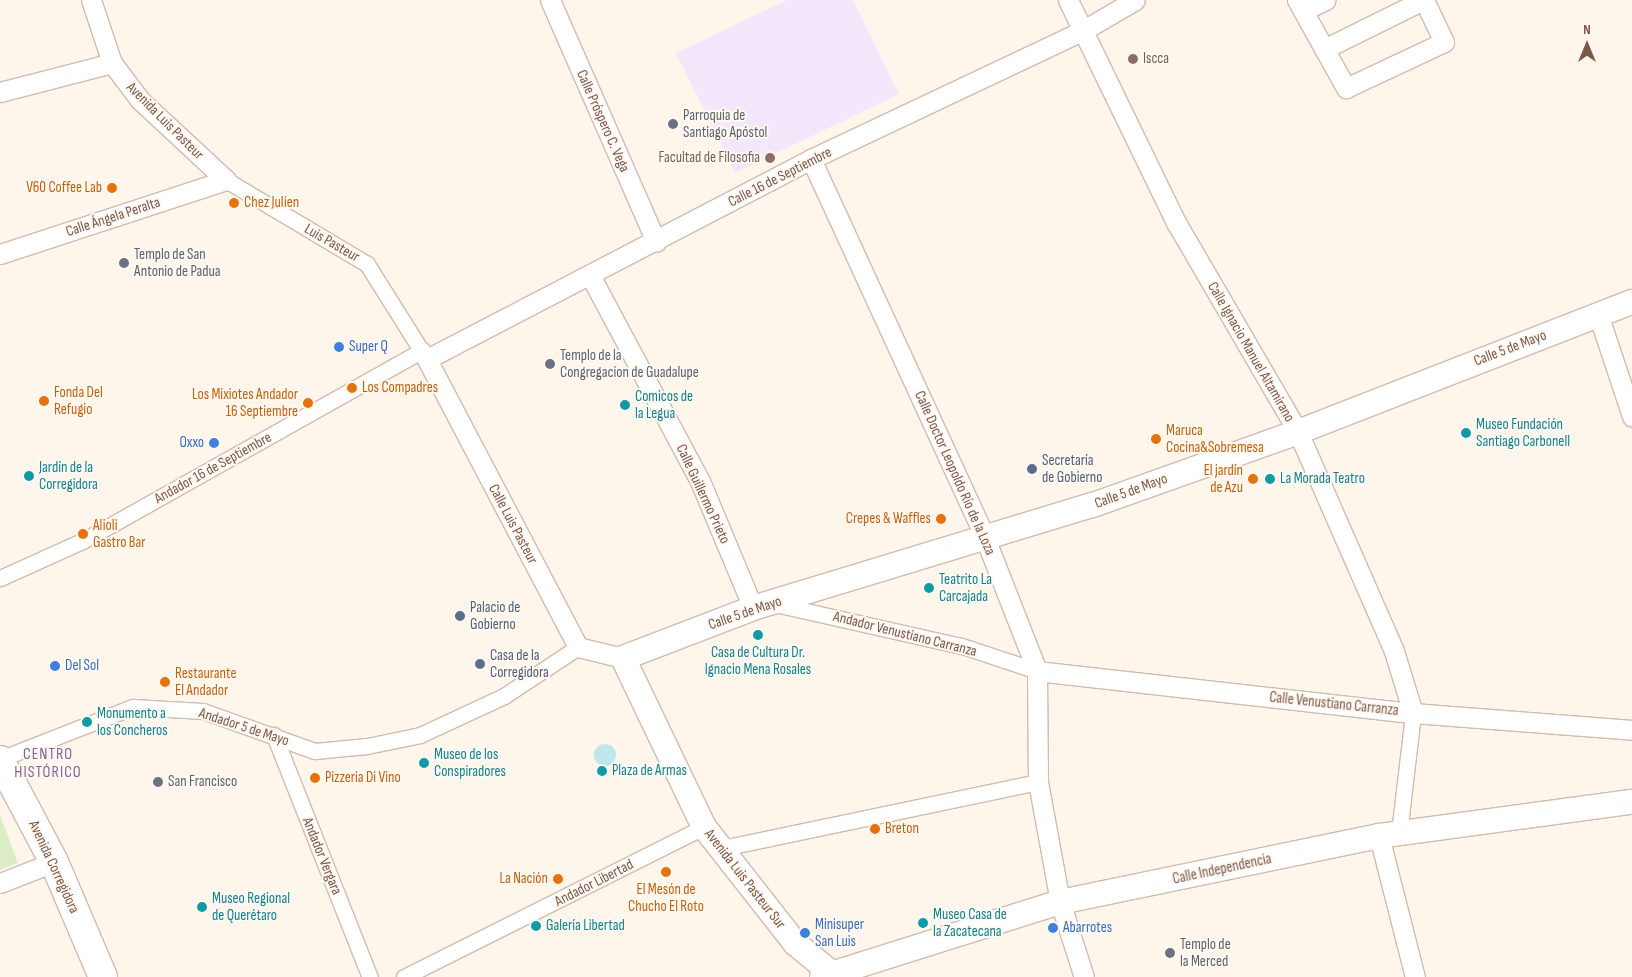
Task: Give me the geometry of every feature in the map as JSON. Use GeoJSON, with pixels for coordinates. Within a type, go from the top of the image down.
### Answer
{"type":"FeatureCollection","features":[{"type":"Feature","properties":{"kind":"main road","name":"Avenida Corregidora"},"geometry":{"type":"LineString","coordinates":[[0,759],[54,862],[103,977]]}},
{"type":"Feature","properties":{"kind":"street","name":"Avenida Luis Pasteur"},"geometry":{"type":"LineString","coordinates":[[91,0],[112,64],[140,100],[226,180]]}},
{"type":"Feature","properties":{"kind":"street","name":"Calle Próspero C. Vega"},"geometry":{"type":"LineString","coordinates":[[550,0],[656,242]]}},
{"type":"Feature","properties":{"kind":"street","name":"Calle Ignacio Manuel Altamirano"},"geometry":{"type":"LineString","coordinates":[[1068,0],[1177,224],[1298,432],[1394,651],[1412,713]]}},
{"type":"Feature","properties":{"kind":"street","name":"Calle 16 de Septiembre"},"geometry":{"type":"LineString","coordinates":[[425,355],[591,277],[811,159],[1082,31],[1135,0]]}},
{"type":"Feature","properties":{"kind":"street"},"geometry":{"type":"LineString","coordinates":[[1324,49],[1423,0],[1444,42],[1346,88],[1324,49],[1300,6],[1326,0]]}},
{"type":"Feature","properties":{"kind":"street"},"geometry":{"type":"LineString","coordinates":[[0,92],[112,64]]}},
{"type":"Feature","properties":{"kind":"street","name":"Calle Doctor Leopoldo Río de la Loza"},"geometry":{"type":"LineString","coordinates":[[811,159],[985,538],[1037,671],[1038,782],[1060,902],[1084,977]]}},
{"type":"Feature","properties":{"kind":"street","name":"Calle Ángela Peralta"},"geometry":{"type":"LineString","coordinates":[[0,254],[226,180]]}},
{"type":"Feature","properties":{"kind":"street","name":"Luis Pasteur"},"geometry":{"type":"LineString","coordinates":[[226,180],[367,264],[425,355]]}},
{"type":"Feature","properties":{"kind":"street","name":"Calle Guillermo Prieto"},"geometry":{"type":"LineString","coordinates":[[591,277],[700,481],[762,606]]}},
{"type":"Feature","properties":{"kind":"street","name":"Calle 5 de Mayo"},"geometry":{"type":"LineString","coordinates":[[623,658],[762,606],[985,538],[1298,432],[1632,302]]}},
{"type":"Feature","properties":{"kind":"street"},"geometry":{"type":"LineString","coordinates":[[1598,314],[1632,416]]}},
{"type":"Feature","properties":{"kind":"street","name":"Andador 16 de Septiembre"},"geometry":{"type":"LineString","coordinates":[[0,578],[84,540],[425,355]]}},
{"type":"Feature","properties":{"kind":"street","name":"Calle Luis Pasteur"},"geometry":{"type":"LineString","coordinates":[[425,355],[578,647]]}},
{"type":"Feature","properties":{"kind":"street","name":"Andador Venustiano Carranza"},"geometry":{"type":"LineString","coordinates":[[762,606],[962,646],[1037,671]]}},
{"type":"Feature","properties":{"kind":"street"},"geometry":{"type":"LineString","coordinates":[[578,647],[623,658]]}},
{"type":"Feature","properties":{"kind":"street","name":"Andador 5 de Mayo"},"geometry":{"type":"LineString","coordinates":[[283,757],[420,735],[504,696],[578,647]]}},
{"type":"Feature","properties":{"kind":"street","name":"Avenida Luis Pasteur Sur"},"geometry":{"type":"LineString","coordinates":[[623,658],[704,828],[722,848],[795,943],[830,975]]}},
{"type":"Feature","properties":{"kind":"street","name":"Calle Venustiano Carranza"},"geometry":{"type":"LineString","coordinates":[[1037,671],[1412,713],[1632,730]]}},
{"type":"Feature","properties":{"kind":"street","name":"Andador 5 de Mayo"},"geometry":{"type":"LineString","coordinates":[[0,759],[133,708],[203,711],[315,751]]}},
{"type":"Feature","properties":{"kind":"street"},"geometry":{"type":"LineString","coordinates":[[1412,713],[1389,834],[1415,977]]}},
{"type":"Feature","properties":{"kind":"street","name":"Andador Vergara"},"geometry":{"type":"LineString","coordinates":[[274,735],[370,977]]}},
{"type":"Feature","properties":{"kind":"street"},"geometry":{"type":"LineString","coordinates":[[722,848],[1038,782]]}},
{"type":"Feature","properties":{"kind":"street","name":"Calle Independencia"},"geometry":{"type":"LineString","coordinates":[[830,975],[1060,902],[1389,834],[1632,802]]}},
{"type":"Feature","properties":{"kind":"street","name":"Andador Libertad"},"geometry":{"type":"LineString","coordinates":[[404,977],[704,828]]}},
{"type":"Feature","properties":{"kind":"street"},"geometry":{"type":"LineString","coordinates":[[0,883],[54,862]]}},
{"type":"Feature","properties":{"kind":"shaded area"},"geometry":{"type":"Polygon","coordinates":[[[787,0],[853,0],[899,94],[735,173],[676,53],[787,0]]]}},
{"type":"Feature","properties":{"kind":"green space"},"geometry":{"type":"Polygon","coordinates":[[[0,815],[18,863],[0,870],[0,815]]]}},
{"type":"Feature","properties":{"kind":"water"},"geometry":{"type":"Polygon","coordinates":[[[605,744],[613,747],[616,755],[613,763],[605,766],[597,763],[594,755],[597,747],[605,744]]]}},
{"type":"Feature","properties":{"kind":"place","name":"Iscca"},"geometry":{"type":"Point","coordinates":[1133,59]}},
{"type":"Feature","properties":{"kind":"place","name":"Parroquia de Santiago Apóstol"},"geometry":{"type":"Point","coordinates":[673,124]}},
{"type":"Feature","properties":{"kind":"place","name":"Facultad de Filosofia"},"geometry":{"type":"Point","coordinates":[770,158]}},
{"type":"Feature","properties":{"kind":"place","name":"V60 Coffee Lab"},"geometry":{"type":"Point","coordinates":[112,188]}},
{"type":"Feature","properties":{"kind":"place","name":"Chez Julien"},"geometry":{"type":"Point","coordinates":[234,203]}},
{"type":"Feature","properties":{"kind":"place","name":"Templo de San Antonio de Padua"},"geometry":{"type":"Point","coordinates":[124,263]}},
{"type":"Feature","properties":{"kind":"place","name":"Super Q"},"geometry":{"type":"Point","coordinates":[339,347]}},
{"type":"Feature","properties":{"kind":"place","name":"Templo de la Congregacion de Guadalupe"},"geometry":{"type":"Point","coordinates":[550,364]}},
{"type":"Feature","properties":{"kind":"place","name":"Los Compadres"},"geometry":{"type":"Point","coordinates":[352,388]}},
{"type":"Feature","properties":{"kind":"place","name":"Fonda Del Refugio"},"geometry":{"type":"Point","coordinates":[44,401]}},
{"type":"Feature","properties":{"kind":"place","name":"Los Mixiotes Andador 16 Septiembre"},"geometry":{"type":"Point","coordinates":[308,403]}},
{"type":"Feature","properties":{"kind":"place","name":"Comicos de la Legua"},"geometry":{"type":"Point","coordinates":[625,405]}},
{"type":"Feature","properties":{"kind":"place","name":"Museo Fundación Santiago Carbonell"},"geometry":{"type":"Point","coordinates":[1466,433]}},
{"type":"Feature","properties":{"kind":"place","name":"Maruca Cocina&Sobremesa"},"geometry":{"type":"Point","coordinates":[1156,439]}},
{"type":"Feature","properties":{"kind":"place","name":"Oxxo"},"geometry":{"type":"Point","coordinates":[214,443]}},
{"type":"Feature","properties":{"kind":"place","name":"Secretaría de Gobierno"},"geometry":{"type":"Point","coordinates":[1032,469]}},
{"type":"Feature","properties":{"kind":"place","name":"Jardín de la Corregidora"},"geometry":{"type":"Point","coordinates":[29,476]}},
{"type":"Feature","properties":{"kind":"place","name":"El jardín de Azu"},"geometry":{"type":"Point","coordinates":[1253,479]}},
{"type":"Feature","properties":{"kind":"place","name":"La Morada Teatro"},"geometry":{"type":"Point","coordinates":[1270,479]}},
{"type":"Feature","properties":{"kind":"place","name":"Crepes & Waffles"},"geometry":{"type":"Point","coordinates":[941,519]}},
{"type":"Feature","properties":{"kind":"place","name":"Alioli Gastro Bar"},"geometry":{"type":"Point","coordinates":[83,534]}},
{"type":"Feature","properties":{"kind":"place","name":"Teatrito La Carcajada"},"geometry":{"type":"Point","coordinates":[929,588]}},
{"type":"Feature","properties":{"kind":"place","name":"Palacio de Gobierno"},"geometry":{"type":"Point","coordinates":[460,616]}},
{"type":"Feature","properties":{"kind":"place","name":"Casa de Cultura Dr. Ignacio Mena Rosales"},"geometry":{"type":"Point","coordinates":[758,635]}},
{"type":"Feature","properties":{"kind":"place","name":"Casa de la Corregidora"},"geometry":{"type":"Point","coordinates":[480,664]}},
{"type":"Feature","properties":{"kind":"place","name":"Del Sol"},"geometry":{"type":"Point","coordinates":[55,666]}},
{"type":"Feature","properties":{"kind":"place","name":"Restaurante El Andador"},"geometry":{"type":"Point","coordinates":[165,682]}},
{"type":"Feature","properties":{"kind":"place","name":"Monumento a los Concheros"},"geometry":{"type":"Point","coordinates":[87,722]}},
{"type":"Feature","properties":{"kind":"place","name":"Museo de los Conspiradores"},"geometry":{"type":"Point","coordinates":[424,763]}},
{"type":"Feature","properties":{"kind":"place","name":"Plaza de Armas"},"geometry":{"type":"Point","coordinates":[602,771]}},
{"type":"Feature","properties":{"kind":"place","name":"Pizzeria Di Vino"},"geometry":{"type":"Point","coordinates":[315,778]}},
{"type":"Feature","properties":{"kind":"place","name":"San Francisco"},"geometry":{"type":"Point","coordinates":[158,782]}},
{"type":"Feature","properties":{"kind":"place","name":"Breton"},"geometry":{"type":"Point","coordinates":[875,829]}},
{"type":"Feature","properties":{"kind":"place","name":"El Mesón de Chucho El Roto"},"geometry":{"type":"Point","coordinates":[666,872]}},
{"type":"Feature","properties":{"kind":"place","name":"La Nación"},"geometry":{"type":"Point","coordinates":[558,879]}},
{"type":"Feature","properties":{"kind":"place","name":"Museo Regional de Querétaro"},"geometry":{"type":"Point","coordinates":[202,907]}},
{"type":"Feature","properties":{"kind":"place","name":"Museo Casa de la Zacatecana"},"geometry":{"type":"Point","coordinates":[923,923]}},
{"type":"Feature","properties":{"kind":"place","name":"Galería Libertad"},"geometry":{"type":"Point","coordinates":[536,926]}},
{"type":"Feature","properties":{"kind":"place","name":"Abarrotes"},"geometry":{"type":"Point","coordinates":[1053,928]}},
{"type":"Feature","properties":{"kind":"place","name":"Minisuper San Luis"},"geometry":{"type":"Point","coordinates":[805,933]}},
{"type":"Feature","properties":{"kind":"place","name":"Templo de la Merced"},"geometry":{"type":"Point","coordinates":[1170,953]}},
{"type":"Feature","properties":{"kind":"district","name":"CENTRO HISTÓRICO"},"geometry":{"type":"Point","coordinates":[48,764]}}]}
